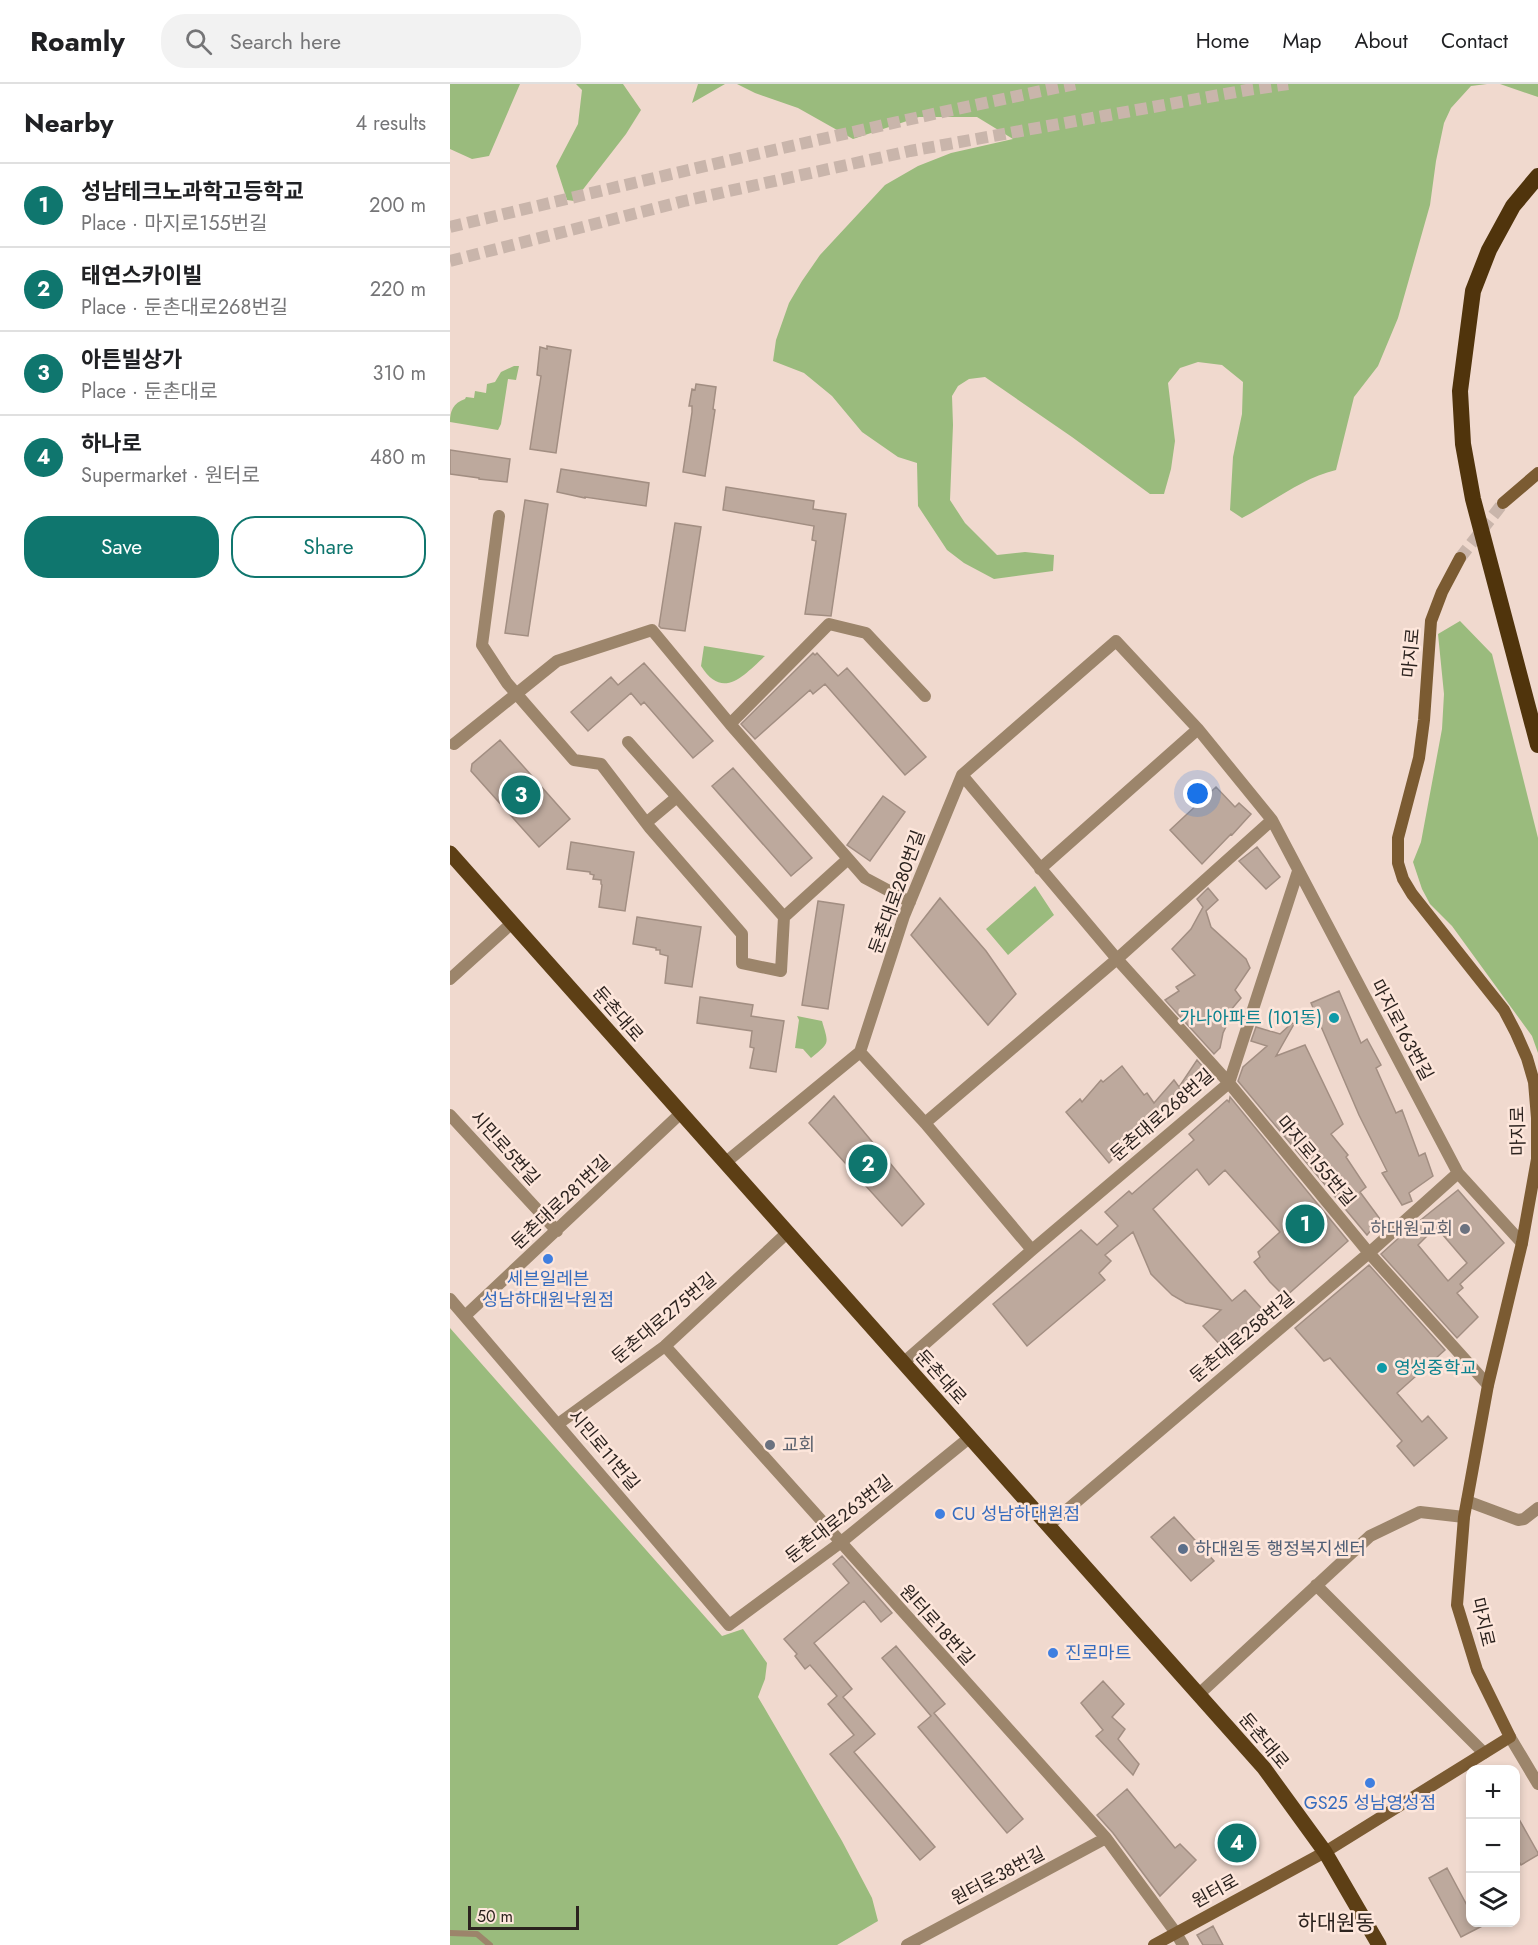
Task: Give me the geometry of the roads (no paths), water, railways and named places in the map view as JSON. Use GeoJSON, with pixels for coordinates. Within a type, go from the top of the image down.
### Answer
{"type":"FeatureCollection","features":[{"type":"Feature","properties":{"kind":"highway"},"geometry":{"type":"LineString","coordinates":[[1538,176],[1513,206],[1489,250],[1473,291],[1460,391],[1463,444],[1473,499],[1538,745]]}},
{"type":"Feature","properties":{"kind":"main road"},"geometry":{"type":"LineString","coordinates":[[1503,502],[1538,473]]}},
{"type":"Feature","properties":{"kind":"main road","name":"마지로"},"geometry":{"type":"LineString","coordinates":[[1460,558],[1442,592],[1431,621],[1419,758],[1398,838],[1398,863],[1403,879],[1412,894],[1504,1010],[1527,1058],[1535,1094],[1537,1159],[1522,1243],[1488,1385],[1464,1517],[1456,1605],[1477,1670],[1510,1737]]}},
{"type":"Feature","properties":{"kind":"main road","name":"둔촌대로"},"geometry":{"type":"LineString","coordinates":[[450,854],[1264,1768],[1325,1852],[1379,1945]]}},
{"type":"Feature","properties":{"kind":"main road"},"geometry":{"type":"LineString","coordinates":[[1325,1852],[1510,1737]]}},
{"type":"Feature","properties":{"kind":"main road","name":"원터로"},"geometry":{"type":"LineString","coordinates":[[1154,1945],[1325,1852]]}},
{"type":"Feature","properties":{"kind":"street"},"geometry":{"type":"LineString","coordinates":[[499,516],[482,645],[517,694],[574,760],[601,764],[646,823],[742,934],[741,963],[781,971],[784,917],[848,859]]}},
{"type":"Feature","properties":{"kind":"street"},"geometry":{"type":"LineString","coordinates":[[730,724],[829,624],[866,633],[925,696]]}},
{"type":"Feature","properties":{"kind":"street"},"geometry":{"type":"LineString","coordinates":[[454,744],[557,661],[652,630],[730,724],[865,878],[910,902]]}},
{"type":"Feature","properties":{"kind":"street","name":"마지로163번길"},"geometry":{"type":"LineString","coordinates":[[1116,642],[1198,729],[1272,820],[1458,1173],[1522,1243]]}},
{"type":"Feature","properties":{"kind":"street","name":"둔촌대로280번길"},"geometry":{"type":"LineString","coordinates":[[861,1052],[910,902],[962,775],[1116,642]]}},
{"type":"Feature","properties":{"kind":"street"},"geometry":{"type":"LineString","coordinates":[[1040,869],[1198,729]]}},
{"type":"Feature","properties":{"kind":"street"},"geometry":{"type":"LineString","coordinates":[[628,742],[784,917]]}},
{"type":"Feature","properties":{"kind":"street","name":"마지로155번길"},"geometry":{"type":"LineString","coordinates":[[962,775],[1117,959],[1229,1083],[1369,1253],[1488,1385]]}},
{"type":"Feature","properties":{"kind":"street"},"geometry":{"type":"LineString","coordinates":[[646,823],[677,797]]}},
{"type":"Feature","properties":{"kind":"street"},"geometry":{"type":"LineString","coordinates":[[925,1124],[1117,959],[1272,820]]}},
{"type":"Feature","properties":{"kind":"street","name":"둔촌대로268번길"},"geometry":{"type":"LineString","coordinates":[[903,1364],[1032,1250],[1229,1083],[1298,870]]}},
{"type":"Feature","properties":{"kind":"street"},"geometry":{"type":"LineString","coordinates":[[450,979],[512,923]]}},
{"type":"Feature","properties":{"kind":"street"},"geometry":{"type":"LineString","coordinates":[[726,1162],[861,1052],[1032,1250]]}},
{"type":"Feature","properties":{"kind":"street","name":"시민로5번길"},"geometry":{"type":"LineString","coordinates":[[450,1114],[557,1231]]}},
{"type":"Feature","properties":{"kind":"street","name":"둔촌대로281번길"},"geometry":{"type":"LineString","coordinates":[[465,1316],[680,1114]]}},
{"type":"Feature","properties":{"kind":"street","name":"둔촌대로258번길"},"geometry":{"type":"LineString","coordinates":[[1048,1526],[1369,1253],[1458,1173]]}},
{"type":"Feature","properties":{"kind":"street","name":"둔촌대로275번길"},"geometry":{"type":"LineString","coordinates":[[558,1424],[665,1346],[788,1233]]}},
{"type":"Feature","properties":{"kind":"street","name":"시민로11번길"},"geometry":{"type":"LineString","coordinates":[[450,1299],[729,1625]]}},
{"type":"Feature","properties":{"kind":"street","name":"원터로18번길"},"geometry":{"type":"LineString","coordinates":[[665,1346],[1106,1838],[1184,1945]]}},
{"type":"Feature","properties":{"kind":"street","name":"둔촌대로263번길"},"geometry":{"type":"LineString","coordinates":[[729,1625],[840,1543],[969,1438]]}},
{"type":"Feature","properties":{"kind":"street"},"geometry":{"type":"LineString","coordinates":[[1467,1502],[1518,1520],[1524,1519],[1538,1508]]}},
{"type":"Feature","properties":{"kind":"street"},"geometry":{"type":"LineString","coordinates":[[1198,1695],[1370,1536],[1420,1512],[1464,1517]]}},
{"type":"Feature","properties":{"kind":"street"},"geometry":{"type":"LineString","coordinates":[[1316,1585],[1484,1753]]}},
{"type":"Feature","properties":{"kind":"street","name":"마지로"},"geometry":{"type":"LineString","coordinates":[[1510,1737],[1536,1778]]}},
{"type":"Feature","properties":{"kind":"street","name":"원터로38번길"},"geometry":{"type":"LineString","coordinates":[[907,1945],[1106,1838]]}},
{"type":"Feature","properties":{"kind":"lane"},"geometry":{"type":"LineString","coordinates":[[450,1933],[477,1934],[490,1945]]}},
{"type":"Feature","properties":{"kind":"tunnel"},"geometry":{"type":"LineString","coordinates":[[450,227],[840,135],[1075,84]]}},
{"type":"Feature","properties":{"kind":"tunnel"},"geometry":{"type":"LineString","coordinates":[[450,261],[684,201],[910,151],[1288,84]]}},
{"type":"Feature","properties":{"kind":"tunnel"},"geometry":{"type":"LineString","coordinates":[[1460,558],[1503,503]]}},
{"type":"Feature","properties":{"kind":"place","name":"아튼빌상가"},"geometry":{"type":"Point","coordinates":[521,795]}},
{"type":"Feature","properties":{"kind":"place","name":"가나아파트 (101동)"},"geometry":{"type":"Point","coordinates":[1334,1018]}},
{"type":"Feature","properties":{"kind":"place","name":"태연스카이빌"},"geometry":{"type":"Point","coordinates":[868,1164]}},
{"type":"Feature","properties":{"kind":"place","name":"성남테크노과학고등학교"},"geometry":{"type":"Point","coordinates":[1305,1224]}},
{"type":"Feature","properties":{"kind":"place","name":"하대원교회"},"geometry":{"type":"Point","coordinates":[1465,1229]}},
{"type":"Feature","properties":{"kind":"place","name":"세븐일레븐 성남하대원낙원점"},"geometry":{"type":"Point","coordinates":[548,1259]}},
{"type":"Feature","properties":{"kind":"place","name":"영성중학교"},"geometry":{"type":"Point","coordinates":[1382,1368]}},
{"type":"Feature","properties":{"kind":"place","name":"교회"},"geometry":{"type":"Point","coordinates":[770,1445]}},
{"type":"Feature","properties":{"kind":"place","name":"CU 성남하대원점"},"geometry":{"type":"Point","coordinates":[940,1514]}},
{"type":"Feature","properties":{"kind":"place","name":"하대원동 행정복지센터"},"geometry":{"type":"Point","coordinates":[1183,1549]}},
{"type":"Feature","properties":{"kind":"place","name":"진로마트"},"geometry":{"type":"Point","coordinates":[1053,1653]}},
{"type":"Feature","properties":{"kind":"place","name":"GS25 성남영성점"},"geometry":{"type":"Point","coordinates":[1370,1783]}},
{"type":"Feature","properties":{"kind":"place","name":"하나로"},"geometry":{"type":"Point","coordinates":[1237,1843]}},
{"type":"Feature","properties":{"kind":"district","name":"하대원동"},"geometry":{"type":"Point","coordinates":[1336,1923]}}]}
